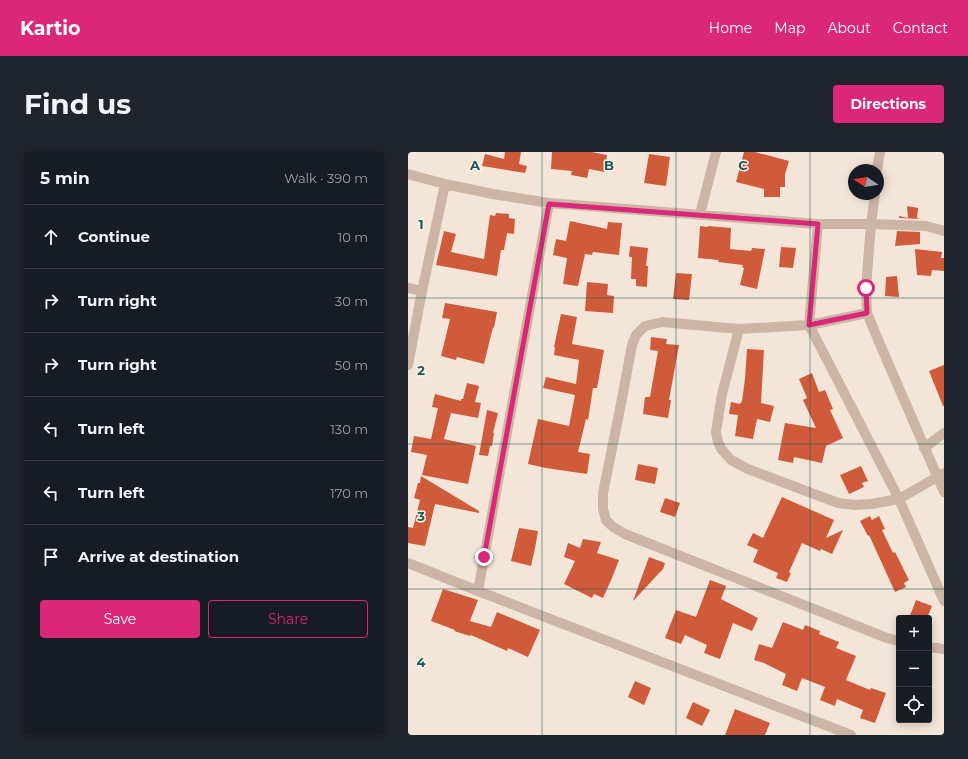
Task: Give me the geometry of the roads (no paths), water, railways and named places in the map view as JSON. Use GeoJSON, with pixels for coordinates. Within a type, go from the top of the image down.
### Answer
{"type":"FeatureCollection","features":[{"type":"Feature","properties":{"kind":"street"},"geometry":{"type":"LineString","coordinates":[[700,214],[716,152]]}},
{"type":"Feature","properties":{"kind":"street"},"geometry":{"type":"LineString","coordinates":[[878,164],[880,152]]}},
{"type":"Feature","properties":{"kind":"street"},"geometry":{"type":"LineString","coordinates":[[408,174],[445,184],[549,204],[700,214],[818,224],[926,226],[944,230]]}},
{"type":"Feature","properties":{"kind":"street"},"geometry":{"type":"LineString","coordinates":[[408,365],[445,184]]}},
{"type":"Feature","properties":{"kind":"street"},"geometry":{"type":"LineString","coordinates":[[874,200],[866,288],[867,313],[924,448],[941,475],[944,492]]}},
{"type":"Feature","properties":{"kind":"street"},"geometry":{"type":"LineString","coordinates":[[478,591],[549,204]]}},
{"type":"Feature","properties":{"kind":"street"},"geometry":{"type":"LineString","coordinates":[[818,224],[809,325],[899,499],[944,601]]}},
{"type":"Feature","properties":{"kind":"street"},"geometry":{"type":"LineString","coordinates":[[408,288],[422,291]]}},
{"type":"Feature","properties":{"kind":"street"},"geometry":{"type":"LineString","coordinates":[[867,313],[809,325],[739,329],[662,322],[646,326],[636,335],[632,345],[603,493],[603,509],[606,520],[613,527],[625,534],[896,640]]}},
{"type":"Feature","properties":{"kind":"street"},"geometry":{"type":"LineString","coordinates":[[739,329],[722,394],[716,432],[718,442],[722,450],[731,460],[748,469],[838,504],[872,504],[899,499],[941,475]]}},
{"type":"Feature","properties":{"kind":"street"},"geometry":{"type":"LineString","coordinates":[[924,448],[944,433]]}},
{"type":"Feature","properties":{"kind":"street"},"geometry":{"type":"LineString","coordinates":[[408,563],[851,735]]}},
{"type":"Feature","properties":{"kind":"street"},"geometry":{"type":"LineString","coordinates":[[932,647],[944,649]]}}]}
